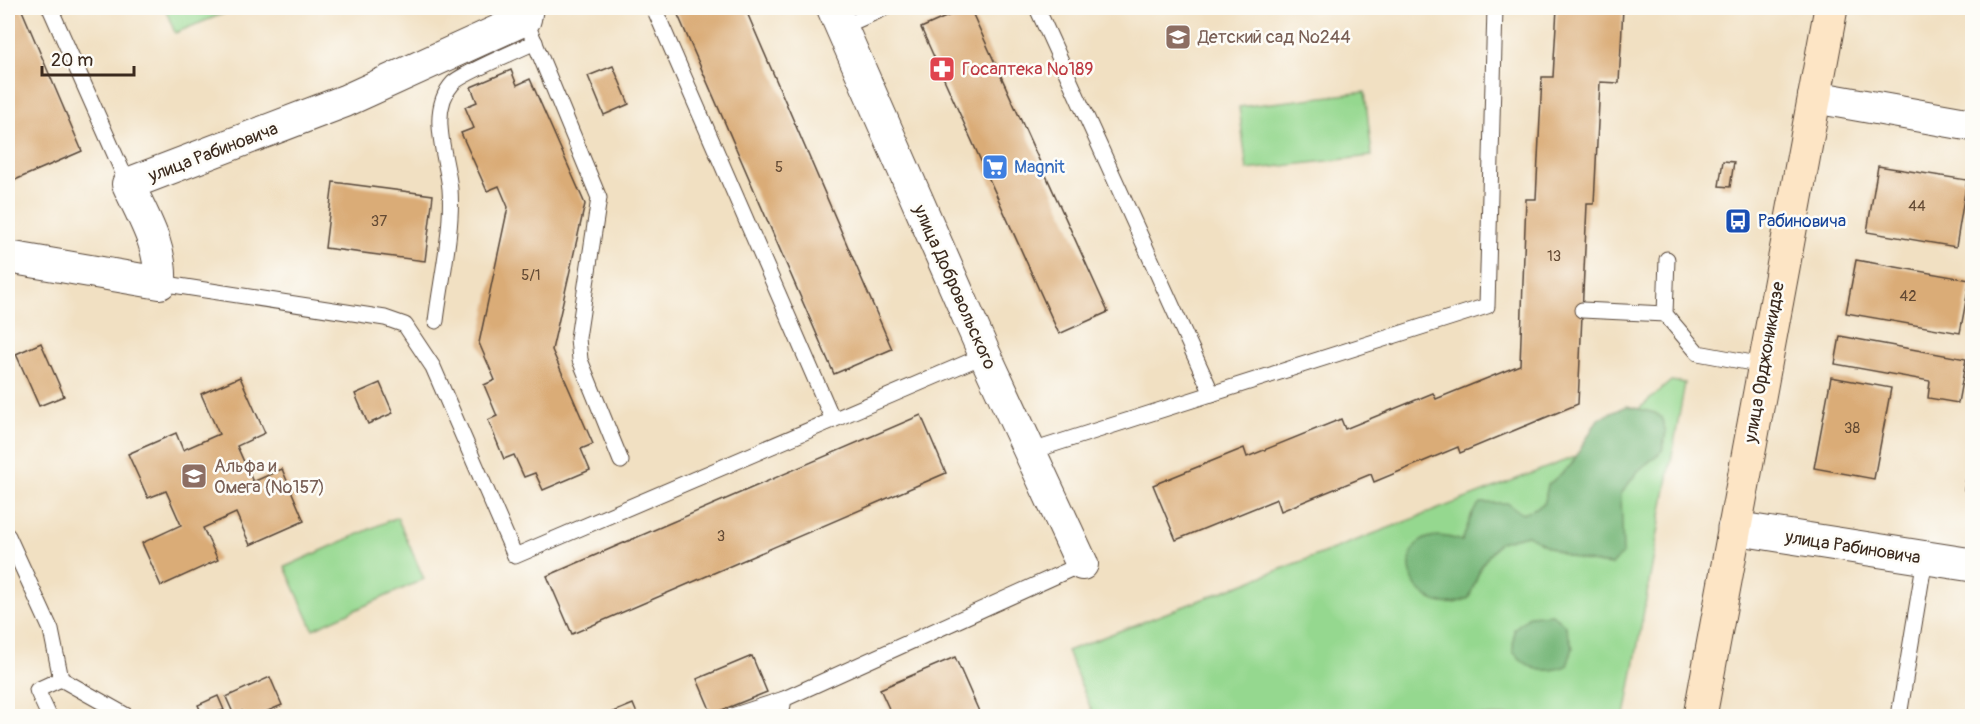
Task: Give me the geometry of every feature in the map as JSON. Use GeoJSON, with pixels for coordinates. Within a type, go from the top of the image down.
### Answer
{"type":"FeatureCollection","features":[{"type":"Feature","properties":{"kind":"main road","name":"улица Орджоникидзе"},"geometry":{"type":"LineString","coordinates":[[1700,717],[1763,365],[1831,8]]}},
{"type":"Feature","properties":{"kind":"street","name":"улица Добровольского"},"geometry":{"type":"LineString","coordinates":[[837,17],[985,355],[1082,564]]}},
{"type":"Feature","properties":{"kind":"street","name":"улица Рабиновича"},"geometry":{"type":"LineString","coordinates":[[160,283],[161,263],[158,248],[128,184],[345,101],[529,23]]}},
{"type":"Feature","properties":{"kind":"street"},"geometry":{"type":"LineString","coordinates":[[1814,97],[1972,124]]}},
{"type":"Feature","properties":{"kind":"street"},"geometry":{"type":"LineString","coordinates":[[8,257],[160,283]]}},
{"type":"Feature","properties":{"kind":"street","name":"улица Рабиновича"},"geometry":{"type":"LineString","coordinates":[[1734,528],[1972,565]]}},
{"type":"Feature","properties":{"kind":"lane"},"geometry":{"type":"LineString","coordinates":[[50,8],[128,184]]}},
{"type":"Feature","properties":{"kind":"lane"},"geometry":{"type":"LineString","coordinates":[[654,8],[832,420]]}},
{"type":"Feature","properties":{"kind":"lane"},"geometry":{"type":"LineString","coordinates":[[837,17],[885,8]]}},
{"type":"Feature","properties":{"kind":"lane"},"geometry":{"type":"LineString","coordinates":[[1037,8],[1212,394]]}},
{"type":"Feature","properties":{"kind":"lane"},"geometry":{"type":"LineString","coordinates":[[1029,452],[1487,306],[1495,8]]}},
{"type":"Feature","properties":{"kind":"lane"},"geometry":{"type":"LineString","coordinates":[[436,321],[450,191],[441,135],[441,109],[445,96],[454,82],[529,23],[600,198],[578,338],[580,360],[621,460]]}},
{"type":"Feature","properties":{"kind":"lane"},"geometry":{"type":"LineString","coordinates":[[1667,260],[1665,314],[1698,353],[1763,365]]}},
{"type":"Feature","properties":{"kind":"lane"},"geometry":{"type":"LineString","coordinates":[[160,283],[384,318],[405,325],[433,367],[515,556],[985,355]]}},
{"type":"Feature","properties":{"kind":"lane"},"geometry":{"type":"LineString","coordinates":[[1582,310],[1665,314]]}},
{"type":"Feature","properties":{"kind":"lane"},"geometry":{"type":"LineString","coordinates":[[8,536],[51,630],[61,679],[127,717]]}},
{"type":"Feature","properties":{"kind":"lane"},"geometry":{"type":"LineString","coordinates":[[1899,717],[1925,558]]}},
{"type":"Feature","properties":{"kind":"lane"},"geometry":{"type":"LineString","coordinates":[[732,717],[784,699],[1082,564]]}},
{"type":"Feature","properties":{"kind":"lane"},"geometry":{"type":"LineString","coordinates":[[49,717],[37,690],[61,679]]}},
{"type":"Feature","properties":{"kind":"lane"},"geometry":{"type":"LineString","coordinates":[[781,717],[784,699]]}},
{"type":"Feature","properties":{"kind":"green space"},"geometry":{"type":"Polygon","coordinates":[[[165,8],[237,8],[175,33],[165,8]]]}},
{"type":"Feature","properties":{"kind":"green space"},"geometry":{"type":"Polygon","coordinates":[[[1365,92],[1372,156],[1247,170],[1239,107],[1365,92]]]}},
{"type":"Feature","properties":{"kind":"green space"},"geometry":{"type":"Polygon","coordinates":[[[1671,381],[1685,383],[1625,716],[1094,716],[1067,651],[1590,451],[1671,381]]]}},
{"type":"Feature","properties":{"kind":"green space"},"geometry":{"type":"Polygon","coordinates":[[[1627,406],[1655,413],[1661,417],[1666,432],[1662,451],[1637,472],[1621,494],[1623,553],[1612,565],[1587,562],[1567,556],[1527,535],[1500,542],[1482,564],[1469,598],[1446,603],[1429,598],[1416,586],[1410,570],[1411,554],[1420,542],[1436,536],[1462,541],[1471,516],[1480,503],[1507,503],[1523,514],[1544,504],[1548,485],[1571,465],[1598,419],[1627,406]]]}},
{"type":"Feature","properties":{"kind":"green space"},"geometry":{"type":"Polygon","coordinates":[[[397,517],[424,579],[313,629],[285,567],[397,517]]]}},
{"type":"Feature","properties":{"kind":"green space"},"geometry":{"type":"Polygon","coordinates":[[[1552,614],[1565,625],[1573,648],[1567,666],[1550,670],[1531,667],[1513,652],[1514,629],[1529,616],[1552,614]]]}},
{"type":"Feature","properties":{"kind":"building"},"geometry":{"type":"Polygon","coordinates":[[[8,8],[21,8],[82,151],[8,183],[8,8]]]}},
{"type":"Feature","properties":{"kind":"building"},"geometry":{"type":"Polygon","coordinates":[[[675,8],[745,8],[892,349],[834,374],[675,8]]]}},
{"type":"Feature","properties":{"kind":"building"},"geometry":{"type":"Polygon","coordinates":[[[970,8],[1108,312],[1059,334],[921,28],[970,8]]]}},
{"type":"Feature","properties":{"kind":"building"},"geometry":{"type":"Polygon","coordinates":[[[1557,8],[1623,8],[1619,83],[1600,82],[1594,204],[1587,204],[1578,404],[1460,453],[1458,447],[1374,482],[1371,474],[1281,511],[1277,499],[1176,540],[1153,485],[1244,448],[1247,457],[1341,419],[1345,429],[1433,393],[1436,399],[1520,365],[1526,199],[1536,199],[1542,77],[1553,77],[1557,8]]]}},
{"type":"Feature","properties":{"kind":"building"},"geometry":{"type":"Polygon","coordinates":[[[613,66],[629,104],[604,115],[588,76],[613,66]]]}},
{"type":"Feature","properties":{"kind":"building"},"geometry":{"type":"Polygon","coordinates":[[[511,70],[517,85],[530,79],[585,204],[552,350],[593,444],[581,449],[590,470],[543,490],[535,473],[524,477],[514,455],[504,459],[488,420],[497,416],[484,385],[495,380],[479,343],[508,207],[499,186],[487,191],[461,133],[474,128],[465,107],[477,102],[471,87],[511,70]]]}},
{"type":"Feature","properties":{"kind":"building"},"geometry":{"type":"Polygon","coordinates":[[[1723,161],[1734,162],[1730,187],[1719,186],[1723,161]]]}},
{"type":"Feature","properties":{"kind":"building"},"geometry":{"type":"Polygon","coordinates":[[[1878,166],[1967,180],[1956,247],[1867,232],[1878,166]]]}},
{"type":"Feature","properties":{"kind":"building"},"geometry":{"type":"Polygon","coordinates":[[[333,182],[433,195],[425,261],[325,248],[333,182]]]}},
{"type":"Feature","properties":{"kind":"building"},"geometry":{"type":"Polygon","coordinates":[[[1856,260],[1970,280],[1960,333],[1846,313],[1856,260]]]}},
{"type":"Feature","properties":{"kind":"building"},"geometry":{"type":"Polygon","coordinates":[[[1840,336],[1966,359],[1958,403],[1928,398],[1930,381],[1835,364],[1840,336]]]}},
{"type":"Feature","properties":{"kind":"building"},"geometry":{"type":"Polygon","coordinates":[[[41,343],[64,396],[39,406],[16,354],[41,343]]]}},
{"type":"Feature","properties":{"kind":"building","name":"Альфа и Омега (№157)"},"geometry":{"type":"Polygon","coordinates":[[[240,377],[265,433],[237,446],[253,482],[282,469],[304,521],[250,545],[236,513],[203,528],[218,560],[161,586],[142,543],[181,525],[166,491],[148,498],[128,454],[176,433],[183,450],[219,434],[201,394],[240,377]]]}},
{"type":"Feature","properties":{"kind":"building"},"geometry":{"type":"Polygon","coordinates":[[[1831,377],[1891,388],[1874,479],[1814,468],[1831,377]]]}},
{"type":"Feature","properties":{"kind":"building"},"geometry":{"type":"Polygon","coordinates":[[[380,383],[393,413],[368,424],[355,394],[380,383]]]}},
{"type":"Feature","properties":{"kind":"building"},"geometry":{"type":"Polygon","coordinates":[[[921,415],[946,473],[572,634],[547,576],[921,415]]]}},
{"type":"Feature","properties":{"kind":"building"},"geometry":{"type":"Polygon","coordinates":[[[1972,447],[1972,492],[1964,490],[1972,447]]]}},
{"type":"Feature","properties":{"kind":"building"},"geometry":{"type":"Polygon","coordinates":[[[752,656],[767,692],[712,714],[697,679],[752,656]]]}},
{"type":"Feature","properties":{"kind":"building"},"geometry":{"type":"Polygon","coordinates":[[[955,657],[981,716],[883,716],[891,713],[880,689],[955,657]]]}},
{"type":"Feature","properties":{"kind":"building"},"geometry":{"type":"Polygon","coordinates":[[[270,677],[282,705],[256,716],[245,716],[242,711],[234,715],[226,697],[270,677]]]}},
{"type":"Feature","properties":{"kind":"building"},"geometry":{"type":"Polygon","coordinates":[[[218,696],[224,710],[203,716],[198,705],[218,696]]]}},
{"type":"Feature","properties":{"kind":"building"},"geometry":{"type":"Polygon","coordinates":[[[633,704],[638,716],[604,716],[633,704]]]}},
{"type":"Feature","properties":{"kind":"place","name":"Детский сад №244"},"geometry":{"type":"Point","coordinates":[1178,37]}},
{"type":"Feature","properties":{"kind":"place","name":"Госаптека №189"},"geometry":{"type":"Point","coordinates":[942,69]}},
{"type":"Feature","properties":{"kind":"place","name":"Magnit"},"geometry":{"type":"Point","coordinates":[995,167]}},
{"type":"Feature","properties":{"kind":"place","name":"Рабиновича"},"geometry":{"type":"Point","coordinates":[1738,221]}},
{"type":"Feature","properties":{"kind":"place","name":"Альфа и Омега (№157)"},"geometry":{"type":"Point","coordinates":[194,476]}}]}
